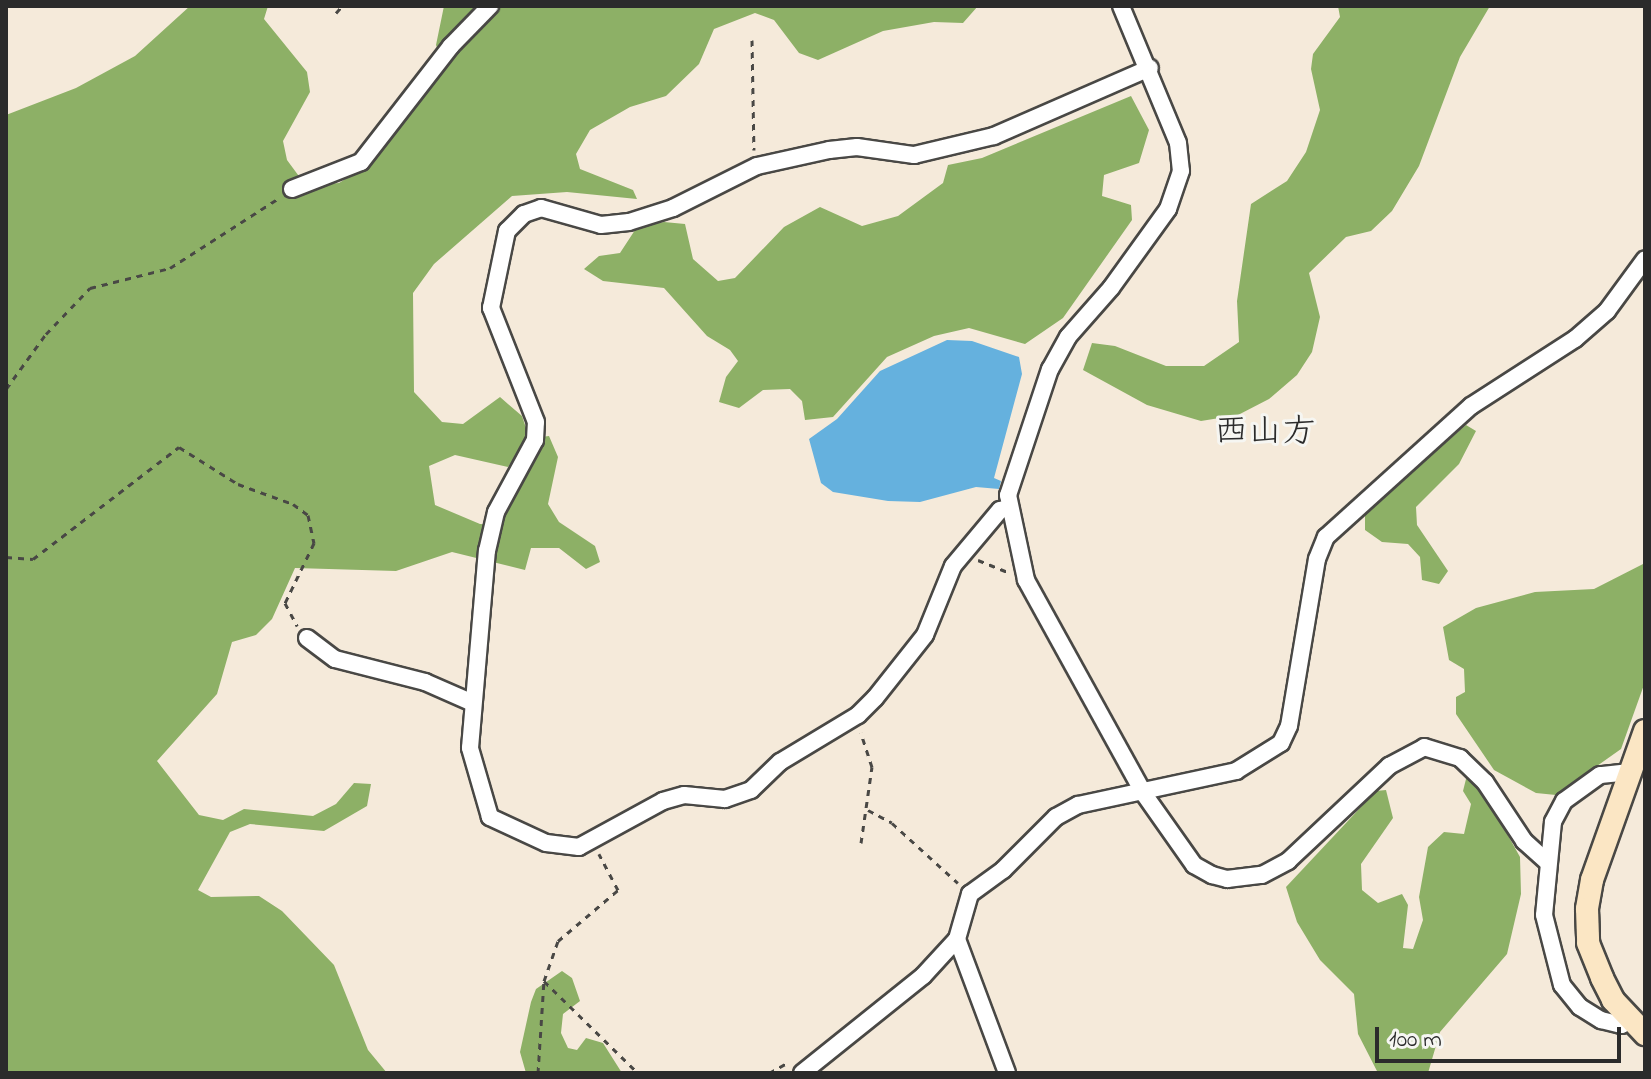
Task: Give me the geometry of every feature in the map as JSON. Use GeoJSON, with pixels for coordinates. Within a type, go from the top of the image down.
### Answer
{"type":"FeatureCollection","features":[{"type":"Feature","properties":{"kind":"main road"},"geometry":{"type":"LineString","coordinates":[[1638,1028],[1602,978],[1588,943],[1587,909],[1592,880],[1645,731]]}},
{"type":"Feature","properties":{"kind":"street"},"geometry":{"type":"LineString","coordinates":[[292,189],[361,162],[451,46],[490,6]]}},
{"type":"Feature","properties":{"kind":"street"},"geometry":{"type":"LineString","coordinates":[[1121,6],[1150,68],[1178,143],[1177,193],[1050,369],[1010,495],[963,553],[945,582],[925,635],[858,715],[780,762],[741,795],[725,799],[684,795],[638,812],[590,842],[556,845],[490,817],[473,772],[473,703],[482,653],[487,551],[496,512],[535,440],[531,402],[508,359],[491,308],[507,231],[524,214],[541,208],[601,225],[629,222],[698,197],[757,166],[857,147],[914,155],[994,136],[1046,118],[1150,68]]}},
{"type":"Feature","properties":{"kind":"street"},"geometry":{"type":"LineString","coordinates":[[802,1073],[915,983],[957,939],[970,894],[1003,870],[1056,817],[1078,805],[1144,794],[1236,771],[1281,743],[1289,726],[1317,559],[1326,537],[1471,406],[1575,339],[1607,311],[1645,259]]}},
{"type":"Feature","properties":{"kind":"street"},"geometry":{"type":"LineString","coordinates":[[1010,495],[1026,580],[1144,794],[1194,865],[1227,879],[1262,875],[1288,861],[1389,766],[1424,747],[1460,758],[1485,782],[1509,822],[1546,861]]}},
{"type":"Feature","properties":{"kind":"street"},"geometry":{"type":"LineString","coordinates":[[307,638],[335,659],[425,682],[473,703]]}},
{"type":"Feature","properties":{"kind":"street"},"geometry":{"type":"LineString","coordinates":[[1630,772],[1600,775],[1564,801],[1553,822],[1546,861],[1544,915],[1562,985],[1601,1020],[1638,1028]]}},
{"type":"Feature","properties":{"kind":"street"},"geometry":{"type":"LineString","coordinates":[[957,939],[1007,1073]]}},
{"type":"Feature","properties":{"kind":"path"},"geometry":{"type":"LineString","coordinates":[[336,13],[342,6]]}},
{"type":"Feature","properties":{"kind":"path"},"geometry":{"type":"LineString","coordinates":[[752,40],[750,97],[757,166]]}},
{"type":"Feature","properties":{"kind":"path"},"geometry":{"type":"LineString","coordinates":[[6,389],[46,334],[90,288],[170,268],[292,189]]}},
{"type":"Feature","properties":{"kind":"path"},"geometry":{"type":"LineString","coordinates":[[6,557],[33,559],[179,447],[238,484],[293,504],[308,515],[314,543],[285,603],[289,616],[307,638]]}},
{"type":"Feature","properties":{"kind":"path"},"geometry":{"type":"LineString","coordinates":[[963,553],[1026,580]]}},
{"type":"Feature","properties":{"kind":"path"},"geometry":{"type":"LineString","coordinates":[[858,715],[872,767],[861,843]]}},
{"type":"Feature","properties":{"kind":"path"},"geometry":{"type":"LineString","coordinates":[[868,810],[892,823],[970,894]]}},
{"type":"Feature","properties":{"kind":"path"},"geometry":{"type":"LineString","coordinates":[[538,1073],[544,981],[558,941],[618,890],[611,869],[590,842]]}},
{"type":"Feature","properties":{"kind":"path"},"geometry":{"type":"LineString","coordinates":[[544,981],[638,1073]]}},
{"type":"Feature","properties":{"kind":"green space"},"geometry":{"type":"Polygon","coordinates":[[[190,6],[268,6],[264,19],[307,72],[310,92],[283,141],[287,160],[301,179],[315,185],[339,183],[366,166],[445,68],[436,45],[444,6],[978,6],[963,23],[934,22],[883,31],[818,60],[799,53],[774,20],[755,13],[714,29],[699,64],[666,96],[630,107],[590,130],[576,154],[580,169],[633,190],[637,199],[567,192],[512,196],[434,264],[413,293],[414,392],[442,422],[463,424],[500,397],[522,416],[529,437],[508,467],[455,455],[429,466],[435,505],[480,524],[500,525],[541,437],[549,436],[558,457],[548,504],[559,522],[595,546],[600,562],[586,569],[559,548],[531,548],[525,570],[452,552],[396,571],[295,568],[272,619],[256,635],[232,642],[217,694],[157,761],[199,815],[223,820],[244,809],[313,816],[336,804],[354,783],[371,784],[367,806],[324,831],[250,824],[230,832],[198,890],[211,897],[259,896],[282,911],[334,965],[368,1050],[387,1073],[6,1073],[6,115],[76,88],[135,56],[190,6]]]}},
{"type":"Feature","properties":{"kind":"green space"},"geometry":{"type":"Polygon","coordinates":[[[1338,6],[1490,6],[1460,57],[1419,166],[1392,211],[1371,231],[1346,237],[1309,273],[1320,317],[1312,352],[1297,375],[1269,399],[1238,415],[1201,421],[1147,405],[1083,370],[1092,343],[1115,346],[1166,366],[1204,366],[1239,342],[1237,301],[1251,204],[1287,181],[1306,152],[1320,110],[1311,69],[1313,54],[1340,17],[1338,6]]]}},
{"type":"Feature","properties":{"kind":"green space"},"geometry":{"type":"Polygon","coordinates":[[[1131,96],[1149,130],[1139,163],[1104,175],[1102,196],[1131,205],[1132,220],[1063,318],[1025,344],[969,328],[934,336],[887,357],[833,417],[805,420],[802,401],[790,389],[763,390],[739,408],[719,402],[726,377],[738,361],[730,350],[707,336],[664,288],[603,281],[584,269],[599,256],[620,253],[637,227],[664,222],[685,224],[693,259],[718,281],[735,278],[784,227],[820,207],[862,226],[898,216],[943,183],[948,165],[982,158],[1131,96]]]}},
{"type":"Feature","properties":{"kind":"green space"},"geometry":{"type":"Polygon","coordinates":[[[1466,425],[1476,431],[1459,464],[1416,507],[1417,525],[1448,571],[1439,584],[1422,580],[1420,557],[1408,544],[1382,542],[1365,530],[1365,512],[1466,425]]]}},
{"type":"Feature","properties":{"kind":"green space"},"geometry":{"type":"Polygon","coordinates":[[[1645,563],[1645,682],[1621,749],[1556,795],[1536,793],[1494,770],[1456,714],[1456,697],[1465,692],[1464,669],[1449,660],[1443,627],[1476,608],[1535,592],[1594,589],[1645,563]]]}},
{"type":"Feature","properties":{"kind":"green space"},"geometry":{"type":"Polygon","coordinates":[[[1467,775],[1480,785],[1520,857],[1521,894],[1507,954],[1440,1032],[1428,1073],[1378,1073],[1358,1034],[1354,994],[1320,960],[1297,922],[1286,887],[1376,791],[1386,790],[1393,818],[1361,864],[1362,890],[1378,903],[1402,894],[1408,905],[1403,948],[1413,949],[1423,920],[1419,897],[1428,847],[1444,832],[1464,834],[1471,804],[1463,791],[1467,775]]]}},
{"type":"Feature","properties":{"kind":"green space"},"geometry":{"type":"Polygon","coordinates":[[[562,971],[572,978],[580,1001],[563,1014],[561,1033],[568,1048],[577,1050],[586,1038],[603,1043],[622,1073],[526,1073],[520,1052],[531,1002],[536,989],[562,971]]]}},
{"type":"Feature","properties":{"kind":"water"},"geometry":{"type":"Polygon","coordinates":[[[947,340],[972,341],[1019,357],[1022,374],[994,478],[1001,481],[999,489],[976,487],[920,502],[888,501],[833,492],[821,483],[809,439],[837,419],[880,371],[947,340]]]}},
{"type":"Feature","properties":{"kind":"district","name":"西山方"},"geometry":{"type":"Point","coordinates":[1265,434]}}]}
